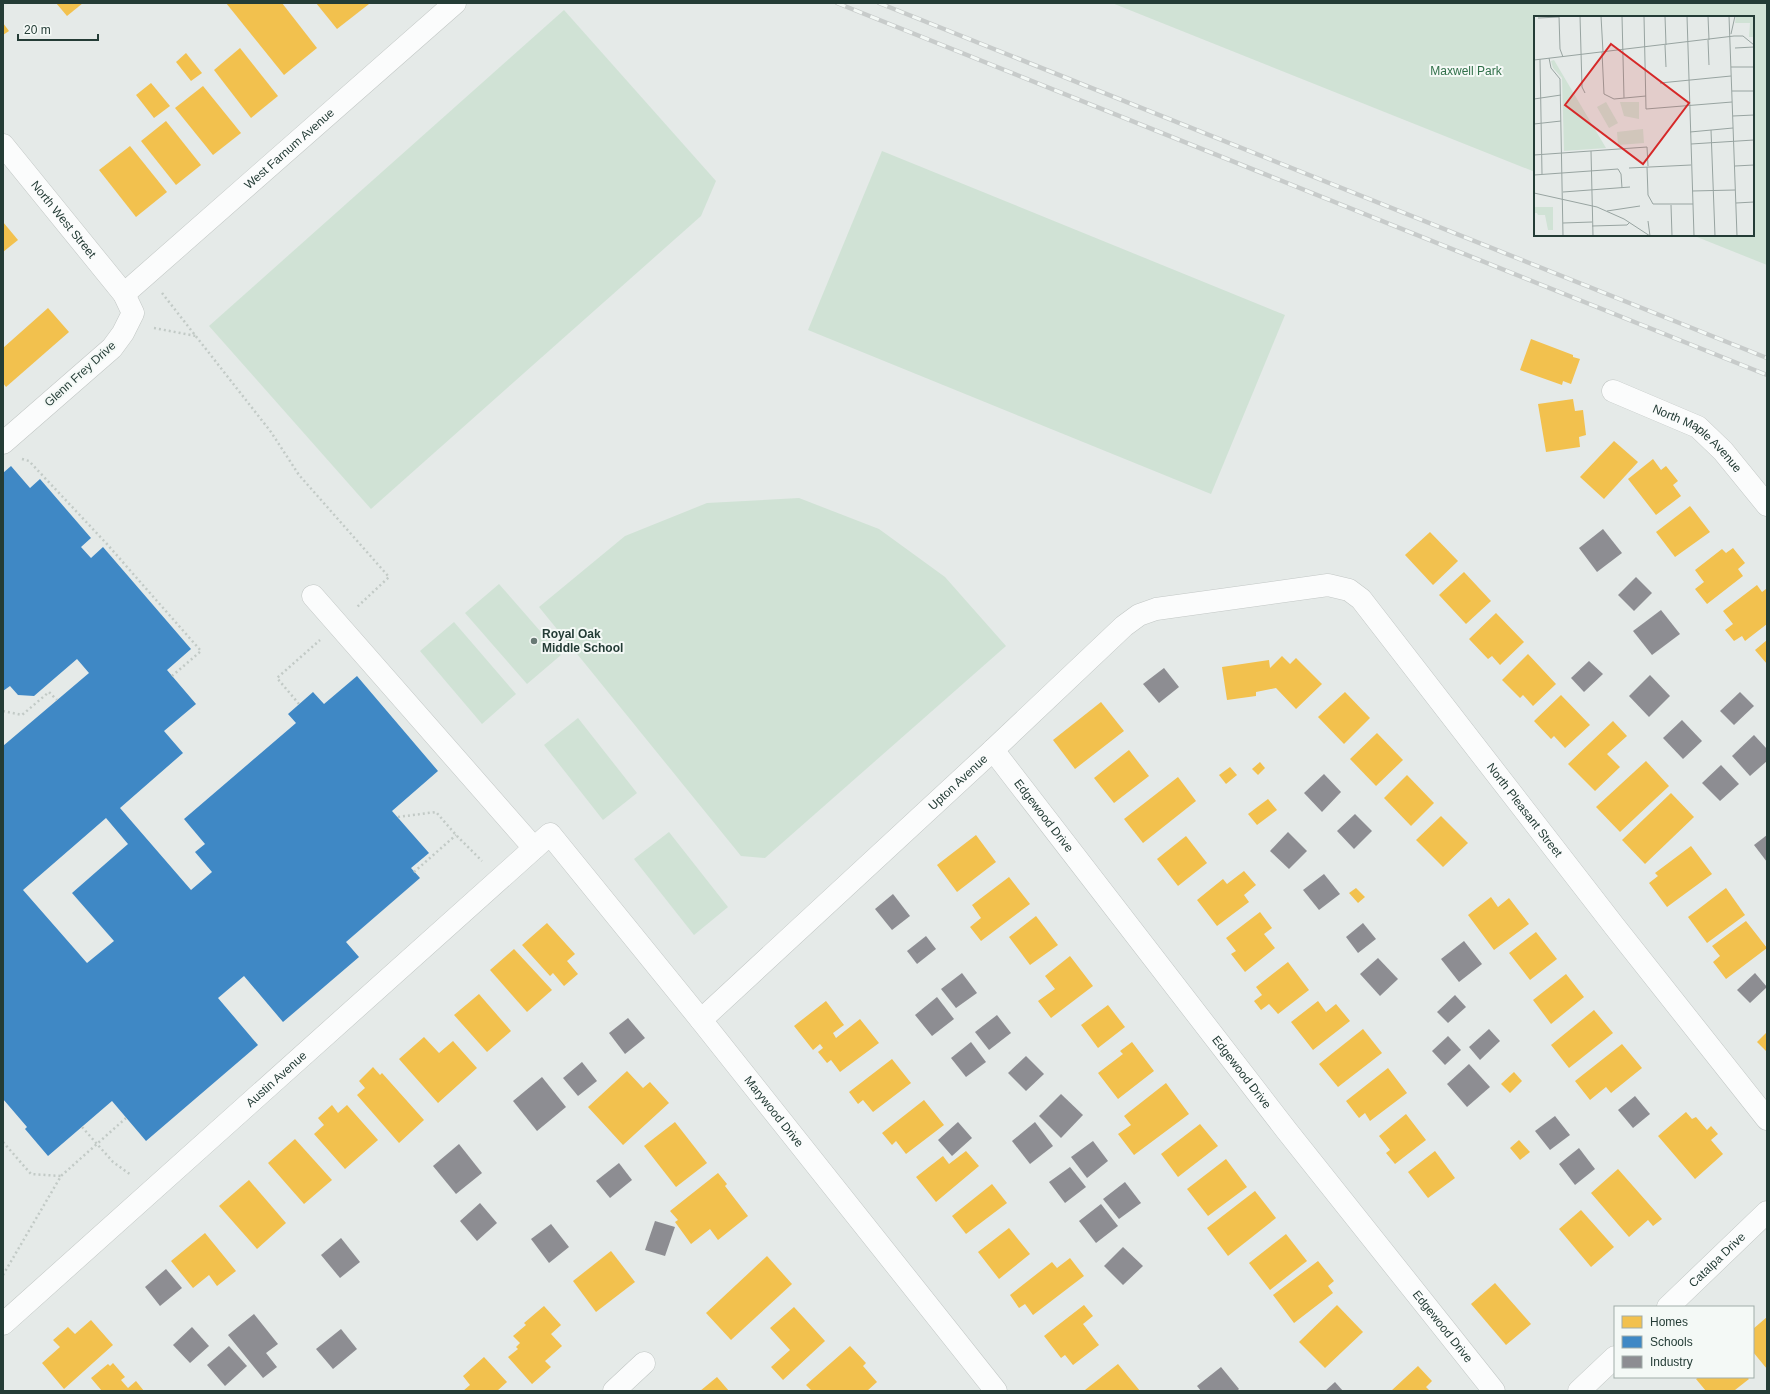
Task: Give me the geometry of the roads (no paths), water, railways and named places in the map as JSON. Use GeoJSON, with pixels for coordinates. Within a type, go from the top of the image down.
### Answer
{"type":"FeatureCollection","features":[{"type":"Feature","properties":{"kind":"street","name":"West Farnum Avenue"},"geometry":{"type":"LineString","coordinates":[[124,294],[456,3]]}},
{"type":"Feature","properties":{"kind":"street","name":"North West Street"},"geometry":{"type":"LineString","coordinates":[[3,145],[124,294]]}},
{"type":"Feature","properties":{"kind":"street","name":"Glenn Frey Drive"},"geometry":{"type":"LineString","coordinates":[[3,443],[112,348],[123,333],[133,313],[124,294]]}},
{"type":"Feature","properties":{"kind":"street","name":"North Maple Avenue"},"geometry":{"type":"LineString","coordinates":[[1613,391],[1698,427],[1723,451],[1767,506]]}},
{"type":"Feature","properties":{"kind":"street","name":"North Pleasant Street"},"geometry":{"type":"LineString","coordinates":[[1240,598],[1328,585],[1350,590],[1361,599],[1615,927],[1767,1119]]}},
{"type":"Feature","properties":{"kind":"street"},"geometry":{"type":"LineString","coordinates":[[313,596],[534,848]]}},
{"type":"Feature","properties":{"kind":"street","name":"Upton Avenue"},"geometry":{"type":"LineString","coordinates":[[701,1020],[993,750],[1124,626],[1139,615],[1156,609],[1240,598]]}},
{"type":"Feature","properties":{"kind":"street","name":"Edgewood Drive"},"geometry":{"type":"LineString","coordinates":[[993,750],[1287,1131],[1494,1391]]}},
{"type":"Feature","properties":{"kind":"street","name":"Austin Avenue"},"geometry":{"type":"LineString","coordinates":[[3,1324],[550,834]]}},
{"type":"Feature","properties":{"kind":"street","name":"Marywood Drive"},"geometry":{"type":"LineString","coordinates":[[550,834],[701,1020],[996,1391]]}},
{"type":"Feature","properties":{"kind":"street","name":"Catalpa Drive"},"geometry":{"type":"LineString","coordinates":[[1669,1306],[1767,1212]]}},
{"type":"Feature","properties":{"kind":"street"},"geometry":{"type":"LineString","coordinates":[[1579,1391],[1614,1358]]}},
{"type":"Feature","properties":{"kind":"street"},"geometry":{"type":"LineString","coordinates":[[614,1391],[644,1363]]}},
{"type":"Feature","properties":{"kind":"railway"},"geometry":{"type":"LineString","coordinates":[[837,3],[1767,375]]}},
{"type":"Feature","properties":{"kind":"railway"},"geometry":{"type":"LineString","coordinates":[[879,3],[1767,358]]}},
{"type":"Feature","properties":{"kind":"place","name":"Royal Oak Middle School"},"geometry":{"type":"Point","coordinates":[534,641]}},
{"type":"Feature","properties":{"kind":"park label","name":"Maxwell Park"},"geometry":{"type":"Point","coordinates":[1466,71]}}]}
